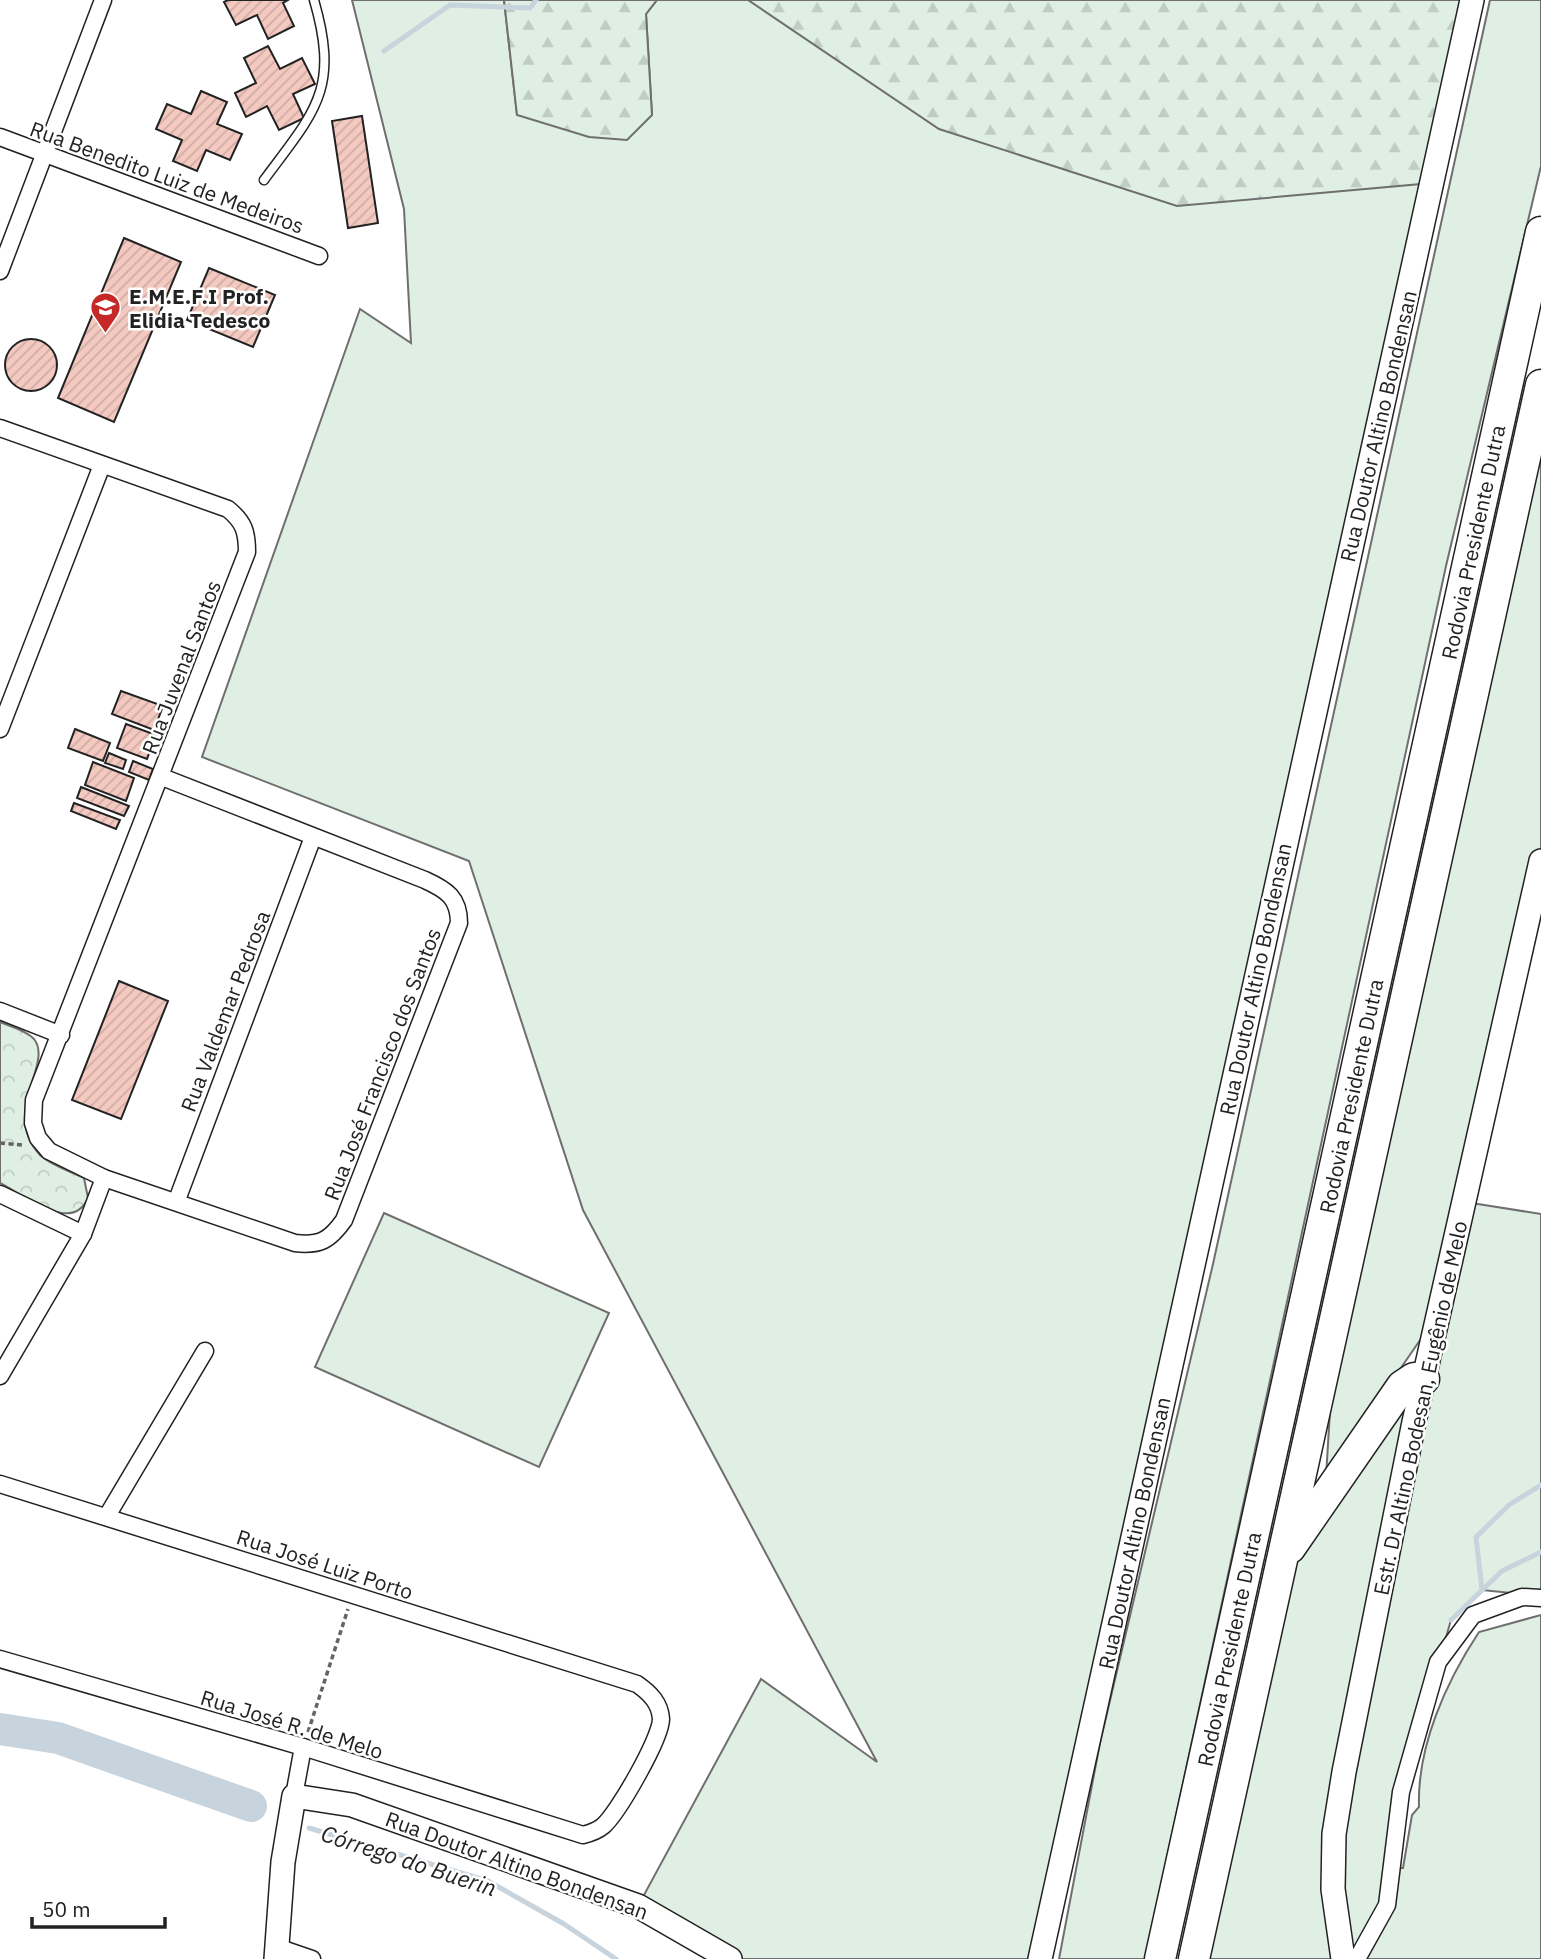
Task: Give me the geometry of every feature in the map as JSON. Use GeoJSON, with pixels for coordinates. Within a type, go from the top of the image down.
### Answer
{"type":"FeatureCollection","features":[{"type":"Feature","properties":{"kind":"highway","name":"Rodovia Presidente Dutra"},"geometry":{"type":"LineString","coordinates":[[1160,1959],[1541,232]]}},
{"type":"Feature","properties":{"kind":"highway","name":"Rodovia Presidente Dutra"},"geometry":{"type":"LineString","coordinates":[[1194,1959],[1541,385]]}},
{"type":"Feature","properties":{"kind":"highway"},"geometry":{"type":"LineString","coordinates":[[1282,1560],[1402,1386],[1414,1378],[1424,1379]]}},
{"type":"Feature","properties":{"kind":"street"},"geometry":{"type":"LineString","coordinates":[[0,271],[103,0]]}},
{"type":"Feature","properties":{"kind":"street","name":"Rua Doutor Altino Bondensan"},"geometry":{"type":"LineString","coordinates":[[1040,1959],[1472,0]]}},
{"type":"Feature","properties":{"kind":"street","name":"Rua Benedito Luiz de Medeiros"},"geometry":{"type":"LineString","coordinates":[[0,137],[319,256]]}},
{"type":"Feature","properties":{"kind":"street","name":"Rua Juvenal Santos"},"geometry":{"type":"LineString","coordinates":[[0,428],[228,509],[241,519],[247,534],[247,552],[162,777],[46,1069],[32,1111],[38,1138]]}},
{"type":"Feature","properties":{"kind":"street"},"geometry":{"type":"LineString","coordinates":[[0,729],[102,464]]}},
{"type":"Feature","properties":{"kind":"street","name":"Rua José Francisco dos Santos"},"geometry":{"type":"LineString","coordinates":[[38,1138],[49,1151],[104,1178],[177,1200],[295,1243],[314,1246],[332,1237],[344,1220],[458,923],[459,907],[452,895],[438,886],[162,777]]}},
{"type":"Feature","properties":{"kind":"street","name":"Rua Valdemar Pedrosa"},"geometry":{"type":"LineString","coordinates":[[177,1200],[313,837]]}},
{"type":"Feature","properties":{"kind":"street","name":"Estr. Dr Altino Bodesan, Eugênio de Melo"},"geometry":{"type":"LineString","coordinates":[[1343,1959],[1333,1889],[1334,1834],[1424,1379],[1541,861]]}},
{"type":"Feature","properties":{"kind":"street"},"geometry":{"type":"LineString","coordinates":[[0,1011],[61,1035]]}},
{"type":"Feature","properties":{"kind":"street"},"geometry":{"type":"LineString","coordinates":[[0,1376],[83,1234],[104,1178]]}},
{"type":"Feature","properties":{"kind":"street"},"geometry":{"type":"LineString","coordinates":[[0,1194],[83,1234]]}},
{"type":"Feature","properties":{"kind":"street"},"geometry":{"type":"LineString","coordinates":[[107,1516],[205,1351]]}},
{"type":"Feature","properties":{"kind":"street","name":"Rua José Luiz Porto"},"geometry":{"type":"LineString","coordinates":[[0,1484],[637,1684],[650,1693],[657,1704],[661,1720],[657,1737],[603,1826],[583,1835],[572,1832]]}},
{"type":"Feature","properties":{"kind":"street"},"geometry":{"type":"LineString","coordinates":[[1357,1959],[1387,1905],[1401,1792],[1438,1662],[1473,1615],[1522,1597],[1541,1598]]}},
{"type":"Feature","properties":{"kind":"street","name":"Rua José R. de Melo"},"geometry":{"type":"LineString","coordinates":[[0,1658],[303,1747],[572,1832]]}},
{"type":"Feature","properties":{"kind":"street"},"geometry":{"type":"LineString","coordinates":[[303,1747],[283,1862],[276,1953],[312,1959]]}},
{"type":"Feature","properties":{"kind":"street","name":"Rua Doutor Altino Bondensan"},"geometry":{"type":"LineString","coordinates":[[294,1796],[352,1805],[638,1906],[730,1959]]}},
{"type":"Feature","properties":{"kind":"lane"},"geometry":{"type":"LineString","coordinates":[[264,180],[308,120],[322,91],[324,48],[314,0]]}},
{"type":"Feature","properties":{"kind":"path"},"geometry":{"type":"LineString","coordinates":[[0,1143],[22,1145],[38,1138]]}},
{"type":"Feature","properties":{"kind":"path"},"geometry":{"type":"LineString","coordinates":[[303,1747],[352,1594]]}},
{"type":"Feature","properties":{"kind":"green space"},"geometry":{"type":"Polygon","coordinates":[[[352,0],[504,0],[517,115],[652,115],[646,14],[657,0],[748,0],[1432,183],[1040,1959],[730,1959],[638,1906],[761,1679],[877,1762],[583,1210],[469,861],[202,757],[360,309],[411,343],[404,209],[352,0]]]}},
{"type":"Feature","properties":{"kind":"green space"},"geometry":{"type":"Polygon","coordinates":[[[504,0],[657,0],[646,14],[652,115],[627,140],[589,137],[517,115],[504,0]]]}},
{"type":"Feature","properties":{"kind":"green space"},"geometry":{"type":"Polygon","coordinates":[[[748,0],[1472,0],[1432,183],[1177,206],[939,129],[748,0]]]}},
{"type":"Feature","properties":{"kind":"green space"},"geometry":{"type":"Polygon","coordinates":[[[1490,0],[1541,0],[1541,166],[1446,566],[1145,1959],[1059,1959],[1100,1743],[1213,1264],[1490,0]]]}},
{"type":"Feature","properties":{"kind":"green space"},"geometry":{"type":"Polygon","coordinates":[[[1541,385],[1541,861],[1465,1202],[1541,1214],[1541,1596],[1482,1590],[1451,1620],[1401,1792],[1392,1868],[1403,1868],[1412,1815],[1419,1807],[1428,1738],[1445,1693],[1467,1651],[1479,1632],[1541,1615],[1541,1959],[1194,1959],[1282,1560],[1414,1378],[1440,1311],[1326,1477],[1336,1313],[1541,385]]]}},
{"type":"Feature","properties":{"kind":"green space"},"geometry":{"type":"Polygon","coordinates":[[[0,1022],[31,1036],[38,1049],[38,1062],[26,1106],[25,1122],[29,1139],[40,1155],[84,1178],[88,1198],[81,1208],[71,1213],[47,1209],[0,1183],[0,1022]]]}},
{"type":"Feature","properties":{"kind":"green space"},"geometry":{"type":"Polygon","coordinates":[[[384,1213],[609,1313],[539,1467],[315,1367],[384,1213]]]}},
{"type":"Feature","properties":{"kind":"building"},"geometry":{"type":"Polygon","coordinates":[[[288,0],[283,3],[294,26],[268,39],[257,15],[236,25],[224,2],[288,0]]]}},
{"type":"Feature","properties":{"kind":"building"},"geometry":{"type":"Polygon","coordinates":[[[268,46],[280,69],[302,58],[315,84],[293,94],[304,118],[279,130],[267,106],[246,117],[235,93],[256,83],[244,58],[268,46]]]}},
{"type":"Feature","properties":{"kind":"building"},"geometry":{"type":"Polygon","coordinates":[[[201,91],[227,102],[217,124],[242,134],[230,160],[206,150],[197,171],[173,161],[182,140],[156,129],[167,104],[191,114],[201,91]]]}},
{"type":"Feature","properties":{"kind":"building"},"geometry":{"type":"Polygon","coordinates":[[[362,116],[378,223],[348,228],[332,121],[362,116]]]}},
{"type":"Feature","properties":{"kind":"building"},"geometry":{"type":"Polygon","coordinates":[[[124,238],[181,262],[114,422],[58,398],[124,238]]]}},
{"type":"Feature","properties":{"kind":"building"},"geometry":{"type":"Polygon","coordinates":[[[209,268],[275,295],[253,347],[187,320],[209,268]]]}},
{"type":"Feature","properties":{"kind":"building"},"geometry":{"type":"Polygon","coordinates":[[[31,339],[41,341],[49,347],[55,355],[55,375],[49,383],[41,389],[31,391],[21,389],[13,383],[7,375],[5,365],[7,355],[13,347],[21,341],[31,339]]]}},
{"type":"Feature","properties":{"kind":"building"},"geometry":{"type":"Polygon","coordinates":[[[121,691],[163,706],[154,730],[112,714],[121,691]]]}},
{"type":"Feature","properties":{"kind":"building"},"geometry":{"type":"Polygon","coordinates":[[[126,724],[156,735],[147,759],[117,748],[126,724]]]}},
{"type":"Feature","properties":{"kind":"building"},"geometry":{"type":"Polygon","coordinates":[[[75,729],[110,743],[103,761],[68,748],[75,729]]]}},
{"type":"Feature","properties":{"kind":"building"},"geometry":{"type":"Polygon","coordinates":[[[109,753],[126,760],[123,769],[105,763],[109,753]]]}},
{"type":"Feature","properties":{"kind":"building"},"geometry":{"type":"Polygon","coordinates":[[[133,761],[153,769],[149,780],[129,772],[133,761]]]}},
{"type":"Feature","properties":{"kind":"building"},"geometry":{"type":"Polygon","coordinates":[[[93,762],[134,778],[126,801],[85,785],[93,762]]]}},
{"type":"Feature","properties":{"kind":"building"},"geometry":{"type":"Polygon","coordinates":[[[81,787],[129,806],[124,816],[77,798],[81,787]]]}},
{"type":"Feature","properties":{"kind":"building"},"geometry":{"type":"Polygon","coordinates":[[[74,803],[120,820],[116,829],[71,811],[74,803]]]}},
{"type":"Feature","properties":{"kind":"building"},"geometry":{"type":"Polygon","coordinates":[[[119,981],[168,1001],[121,1119],[72,1100],[119,981]]]}},
{"type":"Feature","properties":{"kind":"waterway"},"geometry":{"type":"LineString","coordinates":[[384,51],[450,5],[530,8],[536,0]]}},
{"type":"Feature","properties":{"kind":"waterway"},"geometry":{"type":"LineString","coordinates":[[1482,1590],[1476,1537],[1509,1505],[1541,1485]]}},
{"type":"Feature","properties":{"kind":"waterway"},"geometry":{"type":"LineString","coordinates":[[1451,1620],[1502,1571],[1541,1552]]}},
{"type":"Feature","properties":{"kind":"waterway","name":"Córrego do Buerin"},"geometry":{"type":"LineString","coordinates":[[0,1729],[58,1738],[251,1806]]}},
{"type":"Feature","properties":{"kind":"waterway","name":"Córrego do Buerin"},"geometry":{"type":"LineString","coordinates":[[309,1828],[488,1881],[564,1924],[616,1959]]}},
{"type":"Feature","properties":{"kind":"place","name":"E.M.E.F.I Prof. Elidia Tedesco"},"geometry":{"type":"Point","coordinates":[106,335]}}]}
